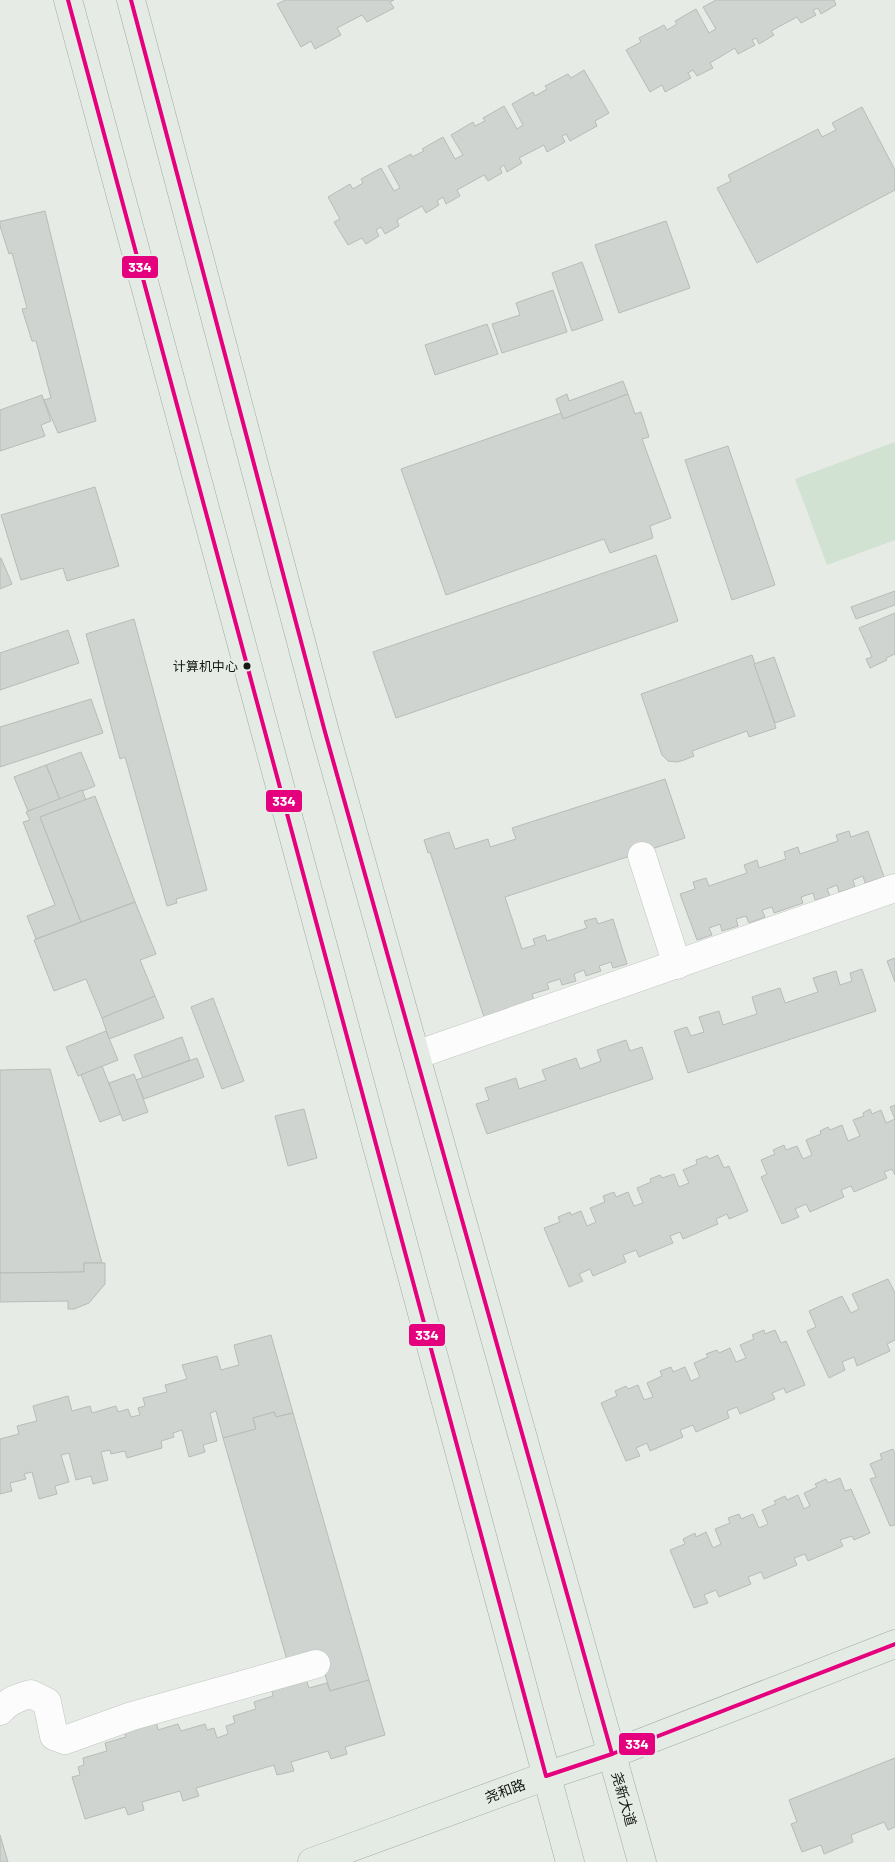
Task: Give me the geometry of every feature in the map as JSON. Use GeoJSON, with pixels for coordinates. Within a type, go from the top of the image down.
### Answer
{"type":"FeatureCollection","features":[{"type":"Feature","properties":{"kind":"main road"},"geometry":{"type":"LineString","coordinates":[[68,0],[570,1862]]}},
{"type":"Feature","properties":{"kind":"main road","name":"尧新大道"},"geometry":{"type":"LineString","coordinates":[[131,0],[322,722],[642,1862]]}},
{"type":"Feature","properties":{"kind":"main road","name":"尧和路"},"geometry":{"type":"LineString","coordinates":[[312,1862],[546,1776],[612,1754],[895,1644]]}},
{"type":"Feature","properties":{"kind":"lane"},"geometry":{"type":"LineString","coordinates":[[642,856],[677,965]]}},
{"type":"Feature","properties":{"kind":"lane"},"geometry":{"type":"LineString","coordinates":[[416,1055],[895,888]]}},
{"type":"Feature","properties":{"kind":"lane"},"geometry":{"type":"LineString","coordinates":[[0,1711],[4,1706],[17,1698],[31,1694],[47,1702],[54,1736],[65,1740],[132,1716],[316,1664]]}},
{"type":"Feature","properties":{"kind":"green space"},"geometry":{"type":"Polygon","coordinates":[[[895,442],[895,540],[827,565],[795,479],[895,442]]]}},
{"type":"Feature","properties":{"kind":"building"},"geometry":{"type":"Polygon","coordinates":[[[285,0],[394,0],[390,2],[394,8],[367,22],[362,15],[337,28],[341,35],[315,49],[311,41],[301,47],[277,4],[285,0]]]}},
{"type":"Feature","properties":{"kind":"building"},"geometry":{"type":"Polygon","coordinates":[[[716,0],[834,0],[836,5],[821,14],[818,8],[813,10],[816,15],[801,23],[797,17],[771,31],[774,35],[759,44],[756,38],[752,40],[755,45],[738,54],[735,48],[710,63],[713,68],[697,76],[693,70],[688,73],[691,78],[665,92],[662,85],[650,92],[626,50],[641,42],[639,38],[664,25],[667,30],[677,24],[675,21],[696,9],[709,33],[716,29],[703,7],[716,0]]]}},
{"type":"Feature","properties":{"kind":"building"},"geometry":{"type":"Polygon","coordinates":[[[584,70],[609,113],[595,121],[597,126],[570,141],[566,134],[562,136],[565,142],[547,152],[544,145],[519,158],[522,163],[507,172],[504,165],[500,168],[502,173],[488,181],[484,175],[457,190],[460,196],[446,204],[443,197],[437,201],[439,205],[426,213],[422,206],[397,220],[399,226],[385,234],[381,227],[376,230],[379,236],[366,244],[362,238],[348,245],[334,222],[340,219],[328,197],[350,184],[353,189],[363,183],[361,179],[381,168],[394,191],[400,188],[388,166],[411,154],[412,157],[424,151],[422,149],[443,137],[455,159],[463,155],[451,135],[473,122],[475,126],[485,121],[483,118],[504,106],[517,129],[523,125],[512,104],[533,92],[535,96],[547,89],[545,86],[568,74],[571,78],[584,70]]]}},
{"type":"Feature","properties":{"kind":"building"},"geometry":{"type":"Polygon","coordinates":[[[862,107],[895,170],[895,190],[757,263],[717,188],[731,181],[728,175],[818,129],[822,137],[836,130],[832,123],[862,107]]]}},
{"type":"Feature","properties":{"kind":"building"},"geometry":{"type":"Polygon","coordinates":[[[45,211],[96,421],[58,433],[44,400],[51,398],[36,341],[32,341],[22,309],[27,308],[12,253],[9,254],[0,226],[0,221],[45,211]]]}},
{"type":"Feature","properties":{"kind":"building"},"geometry":{"type":"Polygon","coordinates":[[[666,221],[690,288],[619,313],[595,245],[666,221]]]}},
{"type":"Feature","properties":{"kind":"building"},"geometry":{"type":"Polygon","coordinates":[[[582,262],[603,320],[572,331],[552,273],[582,262]]]}},
{"type":"Feature","properties":{"kind":"building"},"geometry":{"type":"Polygon","coordinates":[[[553,290],[567,332],[502,353],[492,324],[520,315],[516,303],[553,290]]]}},
{"type":"Feature","properties":{"kind":"building"},"geometry":{"type":"Polygon","coordinates":[[[487,324],[498,354],[435,375],[425,345],[487,324]]]}},
{"type":"Feature","properties":{"kind":"building"},"geometry":{"type":"Polygon","coordinates":[[[623,381],[628,394],[563,419],[556,399],[567,394],[569,401],[623,381]]]}},
{"type":"Feature","properties":{"kind":"building"},"geometry":{"type":"Polygon","coordinates":[[[628,394],[635,414],[641,412],[649,437],[642,439],[671,518],[650,526],[653,538],[610,553],[604,539],[446,595],[401,469],[561,413],[563,419],[628,394]]]}},
{"type":"Feature","properties":{"kind":"building"},"geometry":{"type":"Polygon","coordinates":[[[42,395],[51,421],[41,425],[45,436],[0,451],[0,410],[42,395]]]}},
{"type":"Feature","properties":{"kind":"building"},"geometry":{"type":"Polygon","coordinates":[[[728,446],[775,585],[732,600],[685,460],[728,446]]]}},
{"type":"Feature","properties":{"kind":"building"},"geometry":{"type":"Polygon","coordinates":[[[95,487],[119,566],[67,581],[63,568],[21,580],[1,515],[95,487]]]}},
{"type":"Feature","properties":{"kind":"building"},"geometry":{"type":"Polygon","coordinates":[[[656,555],[678,621],[396,718],[373,652],[656,555]]]}},
{"type":"Feature","properties":{"kind":"building"},"geometry":{"type":"Polygon","coordinates":[[[0,558],[12,584],[0,589],[0,558]]]}},
{"type":"Feature","properties":{"kind":"building"},"geometry":{"type":"Polygon","coordinates":[[[895,591],[895,605],[856,619],[851,607],[895,591]]]}},
{"type":"Feature","properties":{"kind":"building"},"geometry":{"type":"Polygon","coordinates":[[[895,613],[895,654],[870,668],[866,659],[872,657],[859,628],[895,613]]]}},
{"type":"Feature","properties":{"kind":"building"},"geometry":{"type":"Polygon","coordinates":[[[134,619],[207,890],[176,899],[177,903],[167,906],[125,757],[120,759],[86,634],[134,619]]]}},
{"type":"Feature","properties":{"kind":"building"},"geometry":{"type":"Polygon","coordinates":[[[68,630],[79,663],[0,690],[0,653],[68,630]]]}},
{"type":"Feature","properties":{"kind":"building"},"geometry":{"type":"Polygon","coordinates":[[[752,655],[776,728],[749,737],[747,731],[692,751],[694,756],[684,760],[677,762],[668,761],[662,755],[641,694],[752,655]]]}},
{"type":"Feature","properties":{"kind":"building"},"geometry":{"type":"Polygon","coordinates":[[[774,657],[795,716],[775,723],[754,664],[774,657]]]}},
{"type":"Feature","properties":{"kind":"building"},"geometry":{"type":"Polygon","coordinates":[[[91,699],[103,733],[0,767],[0,727],[91,699]]]}},
{"type":"Feature","properties":{"kind":"building"},"geometry":{"type":"Polygon","coordinates":[[[81,752],[95,786],[60,800],[46,765],[81,752]]]}},
{"type":"Feature","properties":{"kind":"building"},"geometry":{"type":"Polygon","coordinates":[[[46,765],[60,800],[28,811],[14,777],[46,765]]]}},
{"type":"Feature","properties":{"kind":"building"},"geometry":{"type":"Polygon","coordinates":[[[665,779],[685,838],[505,897],[522,949],[535,945],[533,939],[545,935],[547,941],[587,928],[584,921],[596,918],[598,924],[613,919],[627,964],[613,968],[611,962],[599,966],[601,971],[586,976],[584,970],[574,974],[576,981],[562,985],[560,979],[547,983],[549,989],[532,994],[535,1004],[485,1020],[430,852],[428,853],[424,840],[449,832],[455,849],[488,839],[490,847],[516,839],[512,828],[665,779]]]}},
{"type":"Feature","properties":{"kind":"building"},"geometry":{"type":"Polygon","coordinates":[[[82,790],[86,800],[40,817],[81,922],[36,939],[27,916],[55,905],[23,822],[30,820],[26,812],[82,790]]]}},
{"type":"Feature","properties":{"kind":"building"},"geometry":{"type":"Polygon","coordinates":[[[95,796],[135,902],[81,922],[40,817],[95,796]]]}},
{"type":"Feature","properties":{"kind":"building"},"geometry":{"type":"Polygon","coordinates":[[[849,831],[851,837],[868,831],[884,877],[865,883],[863,876],[853,880],[855,887],[839,892],[837,885],[827,889],[830,896],[815,900],[813,893],[801,897],[803,903],[774,913],[772,907],[762,910],[765,917],[749,923],[746,916],[736,919],[738,926],[722,931],[720,924],[709,928],[712,935],[697,940],[680,894],[695,889],[693,882],[706,878],[709,886],[747,873],[744,865],[757,860],[759,868],[786,859],[784,852],[798,847],[800,854],[838,841],[836,835],[849,831]]]}},
{"type":"Feature","properties":{"kind":"building"},"geometry":{"type":"Polygon","coordinates":[[[135,902],[156,954],[140,960],[155,996],[102,1018],[86,979],[54,991],[34,940],[135,902]]]}},
{"type":"Feature","properties":{"kind":"building"},"geometry":{"type":"Polygon","coordinates":[[[895,958],[895,982],[887,961],[895,958]]]}},
{"type":"Feature","properties":{"kind":"building"},"geometry":{"type":"Polygon","coordinates":[[[862,969],[876,1011],[688,1073],[674,1031],[687,1027],[691,1036],[704,1032],[699,1017],[719,1011],[723,1025],[757,1014],[752,997],[780,988],[785,1003],[818,992],[813,978],[836,971],[840,985],[852,981],[850,973],[862,969]]]}},
{"type":"Feature","properties":{"kind":"building"},"geometry":{"type":"Polygon","coordinates":[[[155,996],[164,1018],[109,1039],[102,1018],[155,996]]]}},
{"type":"Feature","properties":{"kind":"building"},"geometry":{"type":"Polygon","coordinates":[[[213,998],[244,1081],[222,1089],[191,1007],[213,998]]]}},
{"type":"Feature","properties":{"kind":"building"},"geometry":{"type":"Polygon","coordinates":[[[106,1031],[118,1060],[78,1076],[66,1047],[106,1031]]]}},
{"type":"Feature","properties":{"kind":"building"},"geometry":{"type":"Polygon","coordinates":[[[182,1037],[190,1060],[143,1078],[134,1055],[182,1037]]]}},
{"type":"Feature","properties":{"kind":"building"},"geometry":{"type":"Polygon","coordinates":[[[626,1040],[630,1051],[642,1047],[653,1079],[487,1134],[476,1104],[489,1100],[485,1088],[516,1078],[519,1089],[546,1080],[542,1070],[576,1058],[580,1069],[601,1061],[597,1050],[626,1040]]]}},
{"type":"Feature","properties":{"kind":"building"},"geometry":{"type":"Polygon","coordinates":[[[197,1058],[204,1077],[144,1099],[136,1080],[197,1058]]]}},
{"type":"Feature","properties":{"kind":"building"},"geometry":{"type":"Polygon","coordinates":[[[102,1066],[121,1114],[100,1122],[81,1075],[102,1066]]]}},
{"type":"Feature","properties":{"kind":"building"},"geometry":{"type":"Polygon","coordinates":[[[50,1069],[102,1263],[84,1263],[84,1272],[0,1273],[0,1070],[50,1069]]]}},
{"type":"Feature","properties":{"kind":"building"},"geometry":{"type":"Polygon","coordinates":[[[134,1074],[148,1112],[123,1121],[109,1083],[134,1074]]]}},
{"type":"Feature","properties":{"kind":"building"},"geometry":{"type":"Polygon","coordinates":[[[895,1105],[895,1119],[890,1107],[895,1105]]]}},
{"type":"Feature","properties":{"kind":"building"},"geometry":{"type":"Polygon","coordinates":[[[304,1109],[317,1158],[288,1166],[275,1116],[304,1109]]]}},
{"type":"Feature","properties":{"kind":"building"},"geometry":{"type":"Polygon","coordinates":[[[870,1109],[872,1114],[881,1110],[886,1123],[895,1119],[895,1175],[892,1169],[884,1172],[887,1178],[854,1192],[851,1186],[841,1190],[844,1197],[810,1212],[806,1204],[795,1209],[799,1217],[782,1224],[761,1177],[767,1174],[761,1160],[775,1154],[773,1150],[784,1145],[786,1150],[797,1146],[803,1159],[812,1155],[806,1140],[821,1134],[820,1131],[828,1127],[830,1130],[842,1125],[848,1141],[860,1136],[853,1120],[864,1116],[863,1113],[870,1109]]]}},
{"type":"Feature","properties":{"kind":"building"},"geometry":{"type":"Polygon","coordinates":[[[718,1155],[724,1168],[729,1166],[748,1211],[729,1219],[727,1214],[716,1219],[718,1224],[683,1239],[680,1232],[670,1236],[673,1243],[639,1257],[636,1250],[623,1255],[626,1262],[593,1276],[590,1269],[579,1274],[583,1281],[569,1287],[544,1228],[560,1222],[558,1217],[570,1212],[571,1215],[581,1211],[587,1226],[596,1222],[590,1208],[605,1202],[603,1196],[614,1192],[616,1197],[628,1192],[634,1206],[643,1203],[637,1188],[651,1182],[650,1179],[660,1175],[662,1178],[674,1174],[679,1187],[689,1183],[683,1170],[697,1164],[696,1160],[707,1156],[709,1159],[718,1155]]]}},
{"type":"Feature","properties":{"kind":"building"},"geometry":{"type":"Polygon","coordinates":[[[84,1263],[105,1263],[105,1284],[89,1303],[74,1309],[68,1309],[68,1301],[0,1302],[0,1273],[84,1272],[84,1263]]]}},
{"type":"Feature","properties":{"kind":"building"},"geometry":{"type":"Polygon","coordinates":[[[888,1279],[895,1293],[895,1340],[887,1344],[890,1351],[857,1366],[854,1357],[842,1362],[845,1370],[829,1378],[807,1331],[816,1327],[809,1311],[842,1296],[851,1313],[859,1309],[852,1294],[888,1279]]]}},
{"type":"Feature","properties":{"kind":"building"},"geometry":{"type":"Polygon","coordinates":[[[764,1330],[765,1334],[775,1330],[781,1343],[786,1341],[805,1385],[786,1393],[784,1388],[772,1393],[775,1399],[740,1414],[737,1407],[727,1411],[729,1418],[696,1432],[693,1425],[680,1430],[683,1437],[650,1451],[647,1443],[636,1448],[640,1456],[626,1461],[601,1403],[617,1396],[615,1391],[626,1386],[628,1389],[638,1385],[644,1400],[653,1397],[647,1383],[662,1376],[660,1371],[671,1367],[673,1372],[685,1367],[691,1381],[700,1377],[694,1363],[708,1357],[706,1354],[717,1350],[719,1353],[730,1348],[736,1362],[746,1358],[740,1345],[754,1339],[752,1335],[764,1330]]]}},
{"type":"Feature","properties":{"kind":"building"},"geometry":{"type":"Polygon","coordinates":[[[271,1335],[293,1413],[276,1417],[274,1412],[253,1418],[256,1429],[223,1438],[216,1411],[210,1413],[217,1441],[203,1445],[205,1452],[189,1457],[182,1430],[173,1433],[174,1437],[161,1441],[162,1448],[127,1458],[125,1451],[111,1454],[110,1450],[101,1452],[108,1480],[93,1484],[91,1476],[76,1480],[69,1453],[61,1455],[69,1482],[55,1486],[57,1494],[39,1499],[32,1472],[24,1474],[26,1479],[10,1483],[12,1491],[0,1494],[0,1439],[19,1434],[17,1426],[37,1421],[33,1406],[68,1396],[72,1411],[90,1406],[92,1413],[116,1406],[118,1412],[128,1409],[131,1417],[140,1415],[138,1408],[145,1406],[143,1398],[167,1392],[165,1385],[187,1379],[182,1365],[217,1356],[221,1370],[239,1365],[234,1345],[271,1335]]]}},
{"type":"Feature","properties":{"kind":"building"},"geometry":{"type":"Polygon","coordinates":[[[274,1412],[276,1417],[293,1413],[369,1680],[330,1691],[320,1658],[289,1667],[223,1438],[256,1429],[253,1418],[274,1412]]]}},
{"type":"Feature","properties":{"kind":"building"},"geometry":{"type":"Polygon","coordinates":[[[893,1449],[895,1454],[895,1525],[890,1526],[870,1479],[876,1477],[870,1464],[882,1459],[880,1454],[893,1449]]]}},
{"type":"Feature","properties":{"kind":"building"},"geometry":{"type":"Polygon","coordinates":[[[840,1478],[845,1491],[851,1489],[870,1533],[854,1540],[852,1536],[840,1540],[843,1546],[808,1561],[805,1554],[794,1558],[797,1565],[764,1579],[761,1572],[748,1577],[751,1584],[719,1597],[716,1590],[704,1595],[708,1603],[694,1608],[670,1550],[685,1544],[683,1539],[695,1533],[696,1537],[706,1532],[713,1548],[721,1544],[715,1529],[730,1523],[728,1518],[739,1514],[741,1519],[753,1514],[759,1528],[768,1524],[762,1510],[776,1504],[774,1501],[785,1496],[787,1500],[798,1495],[804,1509],[810,1506],[804,1493],[817,1487],[815,1484],[826,1479],[828,1483],[840,1478]]]}},
{"type":"Feature","properties":{"kind":"building"},"geometry":{"type":"Polygon","coordinates":[[[305,1676],[309,1688],[327,1683],[330,1691],[369,1680],[385,1735],[345,1747],[347,1754],[331,1759],[328,1751],[291,1762],[294,1771],[277,1775],[274,1765],[196,1788],[199,1796],[183,1801],[180,1791],[142,1802],[144,1810],[128,1815],[125,1807],[85,1819],[72,1777],[80,1775],[78,1767],[84,1765],[83,1758],[107,1751],[105,1743],[126,1737],[123,1730],[156,1720],[158,1730],[178,1724],[181,1731],[205,1724],[207,1730],[214,1728],[217,1738],[228,1734],[226,1726],[235,1723],[233,1716],[256,1709],[254,1702],[273,1696],[271,1686],[305,1676]]]}},
{"type":"Feature","properties":{"kind":"building"},"geometry":{"type":"Polygon","coordinates":[[[895,1758],[895,1827],[888,1830],[884,1822],[851,1835],[853,1842],[824,1854],[821,1845],[802,1852],[791,1824],[797,1822],[789,1800],[895,1758]]]}},
{"type":"Feature","properties":{"kind":"building"},"geometry":{"type":"Polygon","coordinates":[[[0,1835],[8,1862],[0,1862],[0,1835]]]}},
{"type":"Feature","properties":{"kind":"transit line","name":"334"},"geometry":{"type":"LineString","coordinates":[[68,0],[546,1776],[612,1754],[895,1644]]}},
{"type":"Feature","properties":{"kind":"transit line","name":"334"},"geometry":{"type":"LineString","coordinates":[[131,0],[325,732],[612,1754]]}},
{"type":"Feature","properties":{"kind":"place","name":"计算机中心"},"geometry":{"type":"Point","coordinates":[247,666]}}]}
